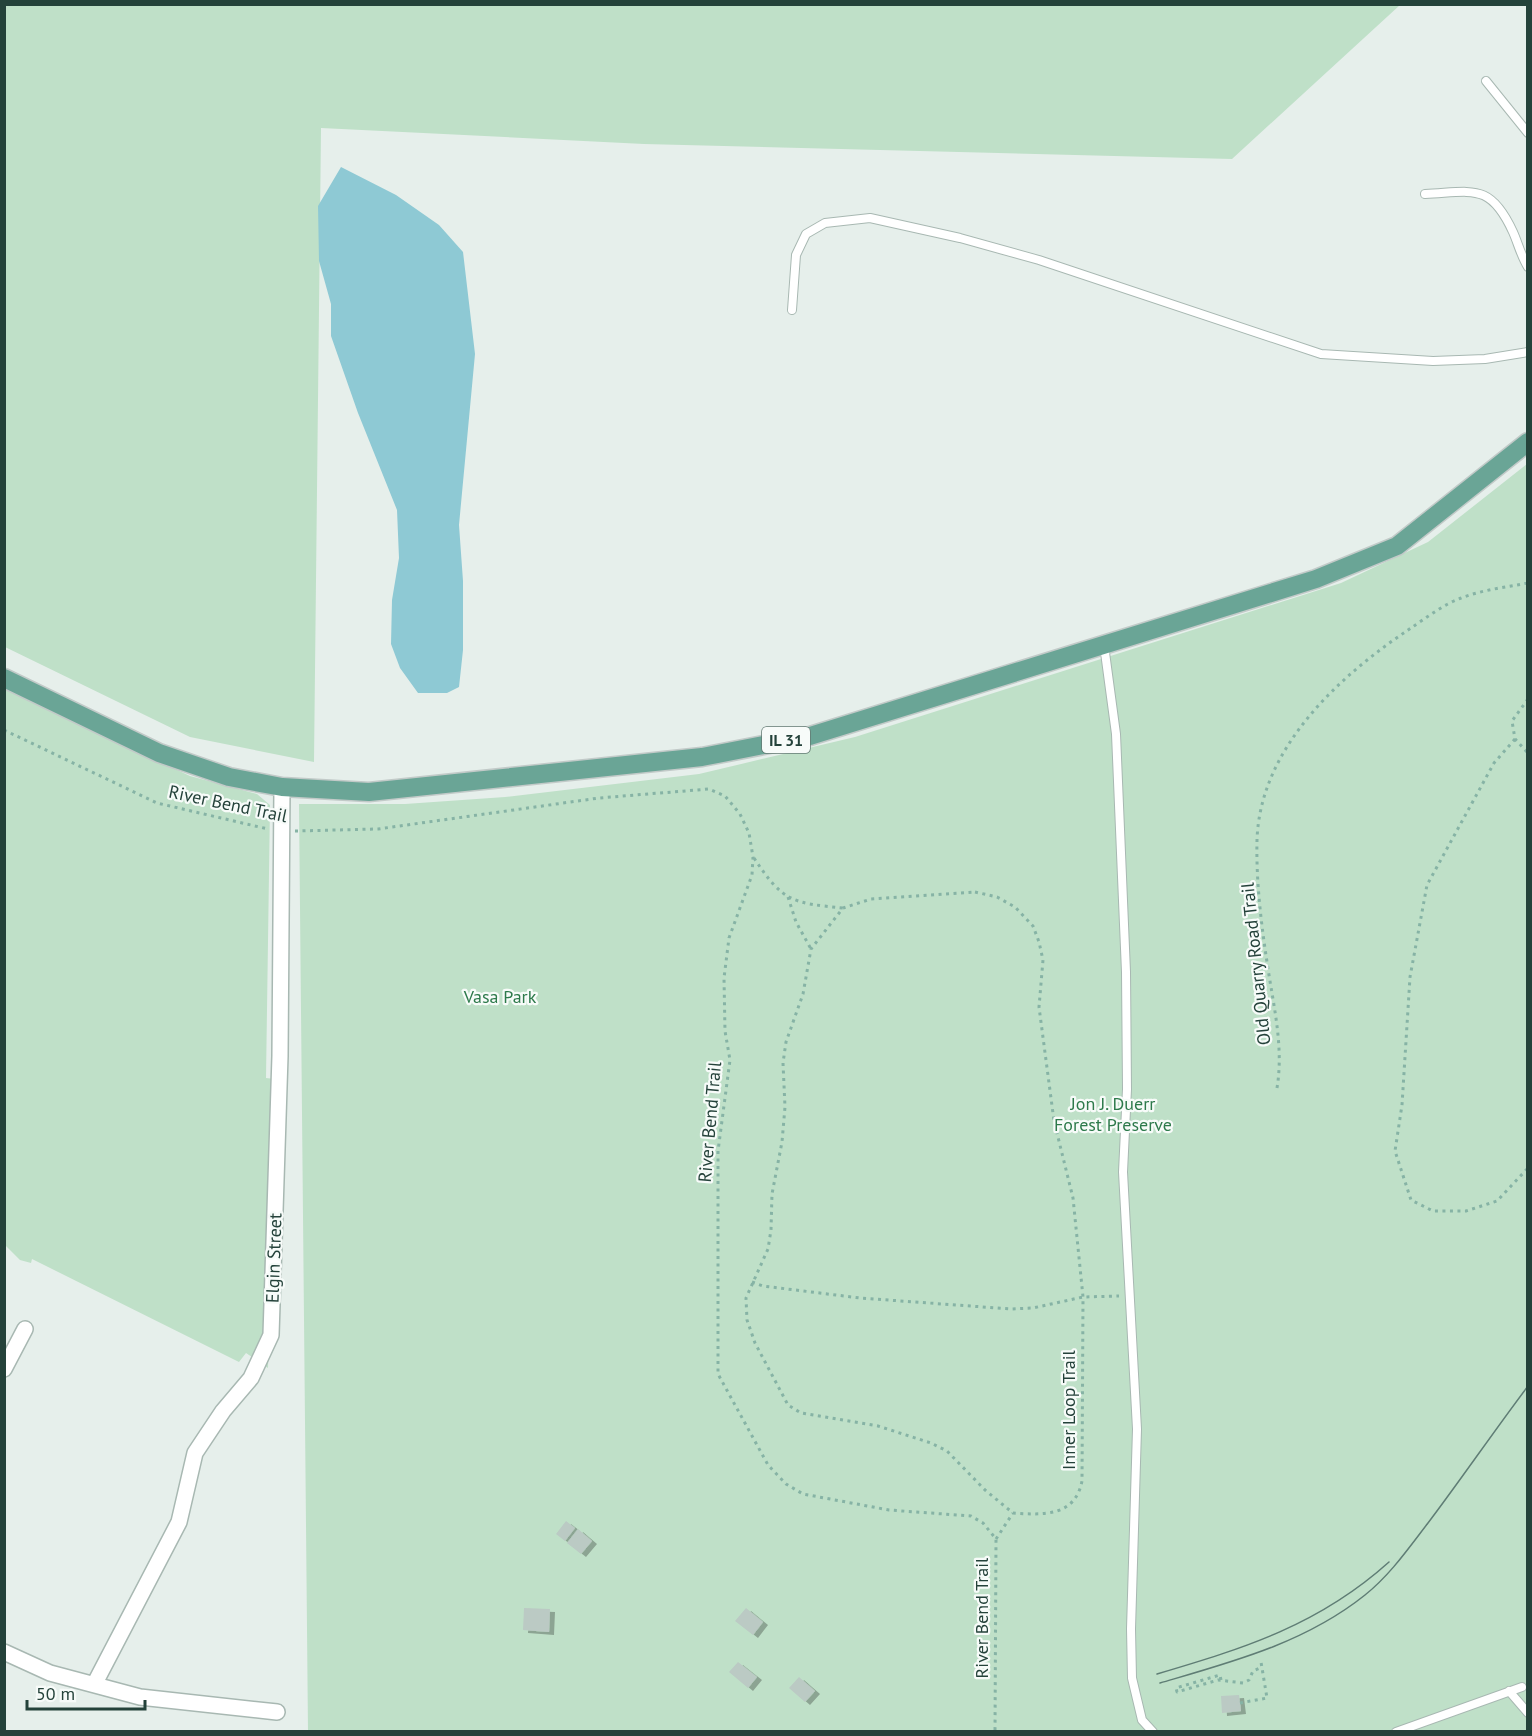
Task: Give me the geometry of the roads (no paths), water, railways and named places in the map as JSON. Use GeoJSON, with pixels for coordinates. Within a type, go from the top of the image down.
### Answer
{"type":"FeatureCollection","features":[{"type":"Feature","properties":{"kind":"main road","name":"IL 31"},"geometry":{"type":"LineString","coordinates":[[4,678],[159,753],[229,777],[282,787],[369,792],[702,757],[810,736],[1316,579],[1397,546],[1527,442]]}},
{"type":"Feature","properties":{"kind":"street","name":"Elgin Street"},"geometry":{"type":"LineString","coordinates":[[95,1683],[179,1522],[195,1453],[223,1411],[251,1377],[271,1335],[280,1056],[282,787]]}},
{"type":"Feature","properties":{"kind":"street"},"geometry":{"type":"LineString","coordinates":[[4,1369],[25,1329]]}},
{"type":"Feature","properties":{"kind":"street"},"geometry":{"type":"LineString","coordinates":[[4,1653],[50,1673],[95,1683],[140,1697],[277,1712]]}},
{"type":"Feature","properties":{"kind":"lane"},"geometry":{"type":"LineString","coordinates":[[1486,81],[1527,133]]}},
{"type":"Feature","properties":{"kind":"lane"},"geometry":{"type":"LineString","coordinates":[[1425,194],[1480,191],[1495,201],[1513,231],[1527,267]]}},
{"type":"Feature","properties":{"kind":"lane"},"geometry":{"type":"LineString","coordinates":[[792,310],[796,255],[806,234],[825,223],[870,218],[916,227],[1039,260],[1321,354],[1433,362],[1485,359],[1527,352]]}},
{"type":"Feature","properties":{"kind":"lane"},"geometry":{"type":"LineString","coordinates":[[1104,645],[1116,734],[1126,972],[1127,1089],[1123,1172],[1137,1429],[1131,1629],[1132,1678],[1142,1720],[1153,1731]]}},
{"type":"Feature","properties":{"kind":"lane"},"geometry":{"type":"LineString","coordinates":[[1396,1731],[1522,1687]]}},
{"type":"Feature","properties":{"kind":"lane"},"geometry":{"type":"LineString","coordinates":[[1509,1691],[1527,1713]]}},
{"type":"Feature","properties":{"kind":"water"},"geometry":{"type":"Polygon","coordinates":[[[341,167],[396,195],[439,225],[463,252],[475,354],[459,525],[463,581],[463,650],[459,687],[447,693],[418,693],[400,668],[391,644],[392,600],[399,558],[397,510],[358,413],[331,336],[331,304],[319,261],[318,206],[341,167]]]}},
{"type":"Feature","properties":{"kind":"tram line"},"geometry":{"type":"LineString","coordinates":[[1160,1683],[1241,1659],[1293,1638],[1342,1612],[1365,1595],[1383,1579],[1406,1552],[1528,1386]]}},
{"type":"Feature","properties":{"kind":"tram line"},"geometry":{"type":"LineString","coordinates":[[1157,1674],[1251,1644],[1280,1632],[1336,1602],[1363,1584],[1389,1562]]}},
{"type":"Feature","properties":{"kind":"park label","name":"Vasa Park"},"geometry":{"type":"Point","coordinates":[500,997]}},
{"type":"Feature","properties":{"kind":"park label","name":"Jon J. Duerr Forest Preserve"},"geometry":{"type":"Point","coordinates":[1113,1114]}}]}
